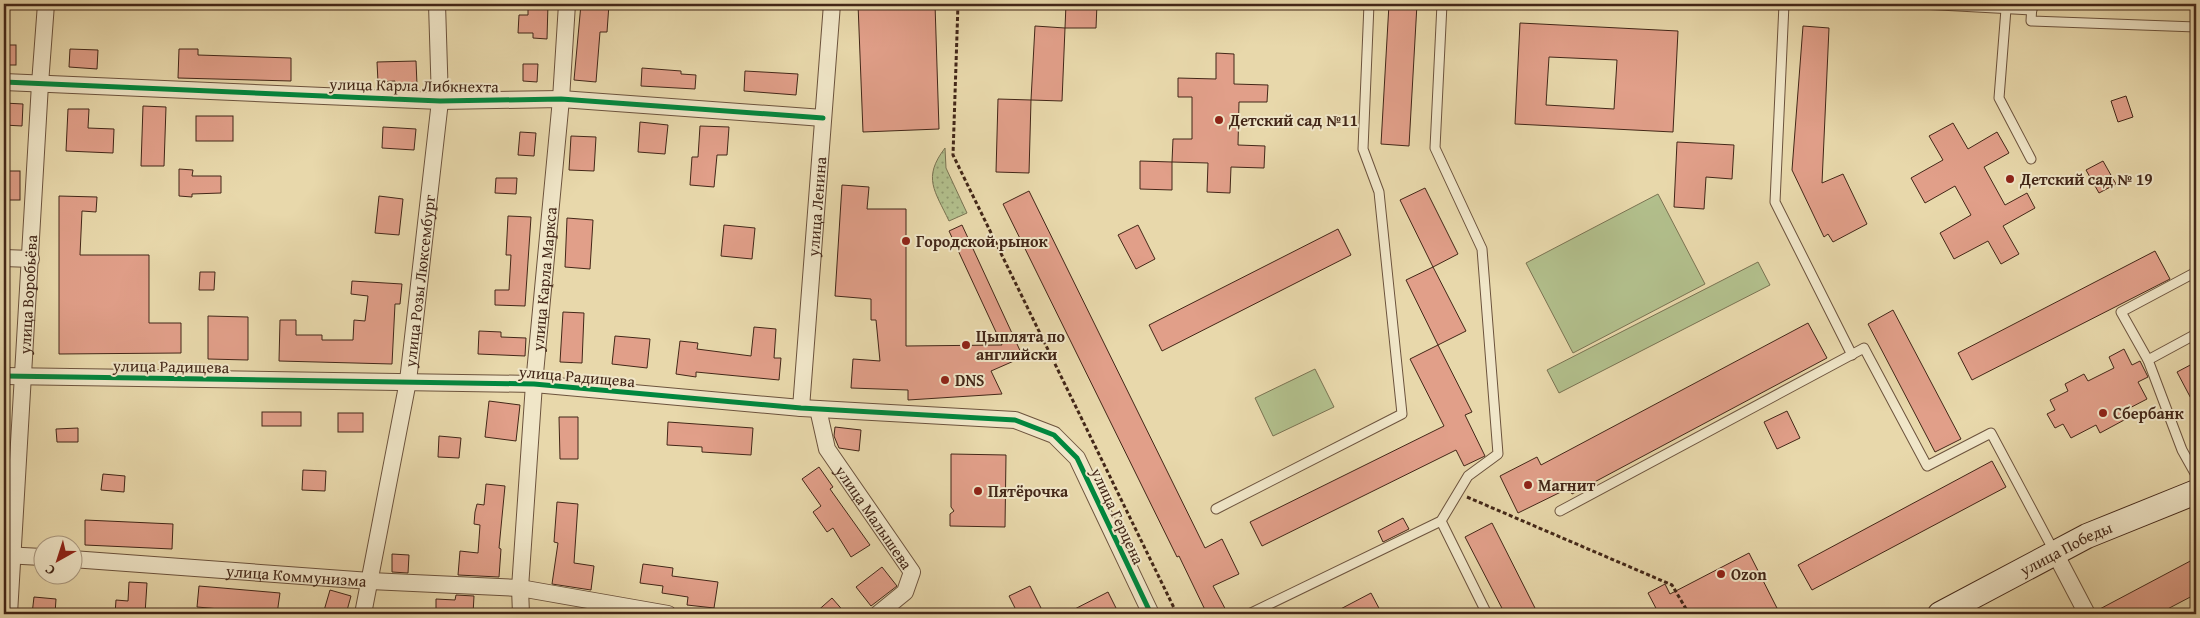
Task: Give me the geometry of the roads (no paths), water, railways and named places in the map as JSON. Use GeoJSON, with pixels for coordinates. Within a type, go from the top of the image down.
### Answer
{"type":"FeatureCollection","features":[{"type":"Feature","properties":{"kind":"street","name":"улица Воробьёва"},"geometry":{"type":"LineString","coordinates":[[9,614],[8,555],[24,377],[46,4]]}},
{"type":"Feature","properties":{"kind":"street","name":"улица Розы Люксембург"},"geometry":{"type":"LineString","coordinates":[[363,614],[408,381],[440,101],[437,4]]}},
{"type":"Feature","properties":{"kind":"street","name":"улица Карла Маркса"},"geometry":{"type":"LineString","coordinates":[[521,614],[520,588],[534,384],[561,99],[567,4]]}},
{"type":"Feature","properties":{"kind":"street","name":"улица Ленина"},"geometry":{"type":"LineString","coordinates":[[801,408],[832,4]]}},
{"type":"Feature","properties":{"kind":"street","name":"улица Карла Либкнехта"},"geometry":{"type":"LineString","coordinates":[[4,82],[440,101],[561,99],[822,118]]}},
{"type":"Feature","properties":{"kind":"street"},"geometry":{"type":"LineString","coordinates":[[4,258],[31,259]]}},
{"type":"Feature","properties":{"kind":"street","name":"улица Радищева"},"geometry":{"type":"LineString","coordinates":[[4,376],[534,384],[801,408],[1015,420],[1054,435]]}},
{"type":"Feature","properties":{"kind":"street","name":"улица Малышева"},"geometry":{"type":"LineString","coordinates":[[818,409],[827,449],[912,572],[905,592],[878,614]]}},
{"type":"Feature","properties":{"kind":"street","name":"улица Герцена"},"geometry":{"type":"LineString","coordinates":[[1054,435],[1077,458],[1151,614]]}},
{"type":"Feature","properties":{"kind":"street","name":"улица Победы"},"geometry":{"type":"LineString","coordinates":[[1940,614],[2087,536],[2196,492]]}},
{"type":"Feature","properties":{"kind":"street"},"geometry":{"type":"LineString","coordinates":[[2055,553],[2087,614]]}},
{"type":"Feature","properties":{"kind":"street"},"geometry":{"type":"LineString","coordinates":[[8,555],[32,556]]}},
{"type":"Feature","properties":{"kind":"street","name":"улица Коммунизма"},"geometry":{"type":"LineString","coordinates":[[82,560],[370,581],[520,588],[668,614]]}},
{"type":"Feature","properties":{"kind":"lane"},"geometry":{"type":"LineString","coordinates":[[1216,509],[1402,414],[1379,192],[1363,149],[1369,4]]}},
{"type":"Feature","properties":{"kind":"lane"},"geometry":{"type":"LineString","coordinates":[[1249,614],[1441,521],[1468,476],[1498,454],[1482,250],[1434,148],[1442,4]]}},
{"type":"Feature","properties":{"kind":"lane"},"geometry":{"type":"LineString","coordinates":[[1784,4],[1775,202],[1852,355]]}},
{"type":"Feature","properties":{"kind":"lane"},"geometry":{"type":"LineString","coordinates":[[1921,4],[2006,9],[2032,7],[2031,21],[2196,27]]}},
{"type":"Feature","properties":{"kind":"lane"},"geometry":{"type":"LineString","coordinates":[[2006,9],[1999,98],[2031,159]]}},
{"type":"Feature","properties":{"kind":"lane"},"geometry":{"type":"LineString","coordinates":[[2196,272],[2121,312],[2148,360],[2182,450],[2196,475]]}},
{"type":"Feature","properties":{"kind":"lane"},"geometry":{"type":"LineString","coordinates":[[2148,360],[2196,334]]}},
{"type":"Feature","properties":{"kind":"lane"},"geometry":{"type":"LineString","coordinates":[[1560,511],[1864,348],[1927,466],[1991,433],[2055,553]]}},
{"type":"Feature","properties":{"kind":"lane"},"geometry":{"type":"LineString","coordinates":[[1441,521],[1488,614]]}},
{"type":"Feature","properties":{"kind":"lane"},"geometry":{"type":"LineString","coordinates":[[2190,614],[2196,611]]}},
{"type":"Feature","properties":{"kind":"place","name":"Детский сад №11"},"geometry":{"type":"Point","coordinates":[1219,120]}},
{"type":"Feature","properties":{"kind":"place","name":"Детский сад № 19"},"geometry":{"type":"Point","coordinates":[2010,179]}},
{"type":"Feature","properties":{"kind":"place","name":"Городской рынок"},"geometry":{"type":"Point","coordinates":[906,241]}},
{"type":"Feature","properties":{"kind":"place","name":"Цыплята по английски"},"geometry":{"type":"Point","coordinates":[966,345]}},
{"type":"Feature","properties":{"kind":"place","name":"DNS"},"geometry":{"type":"Point","coordinates":[945,380]}},
{"type":"Feature","properties":{"kind":"place","name":"Сбербанк"},"geometry":{"type":"Point","coordinates":[2103,413]}},
{"type":"Feature","properties":{"kind":"place","name":"Магнит"},"geometry":{"type":"Point","coordinates":[1528,485]}},
{"type":"Feature","properties":{"kind":"place","name":"Пятёрочка"},"geometry":{"type":"Point","coordinates":[978,491]}},
{"type":"Feature","properties":{"kind":"place","name":"Ozon"},"geometry":{"type":"Point","coordinates":[1721,574]}}]}
